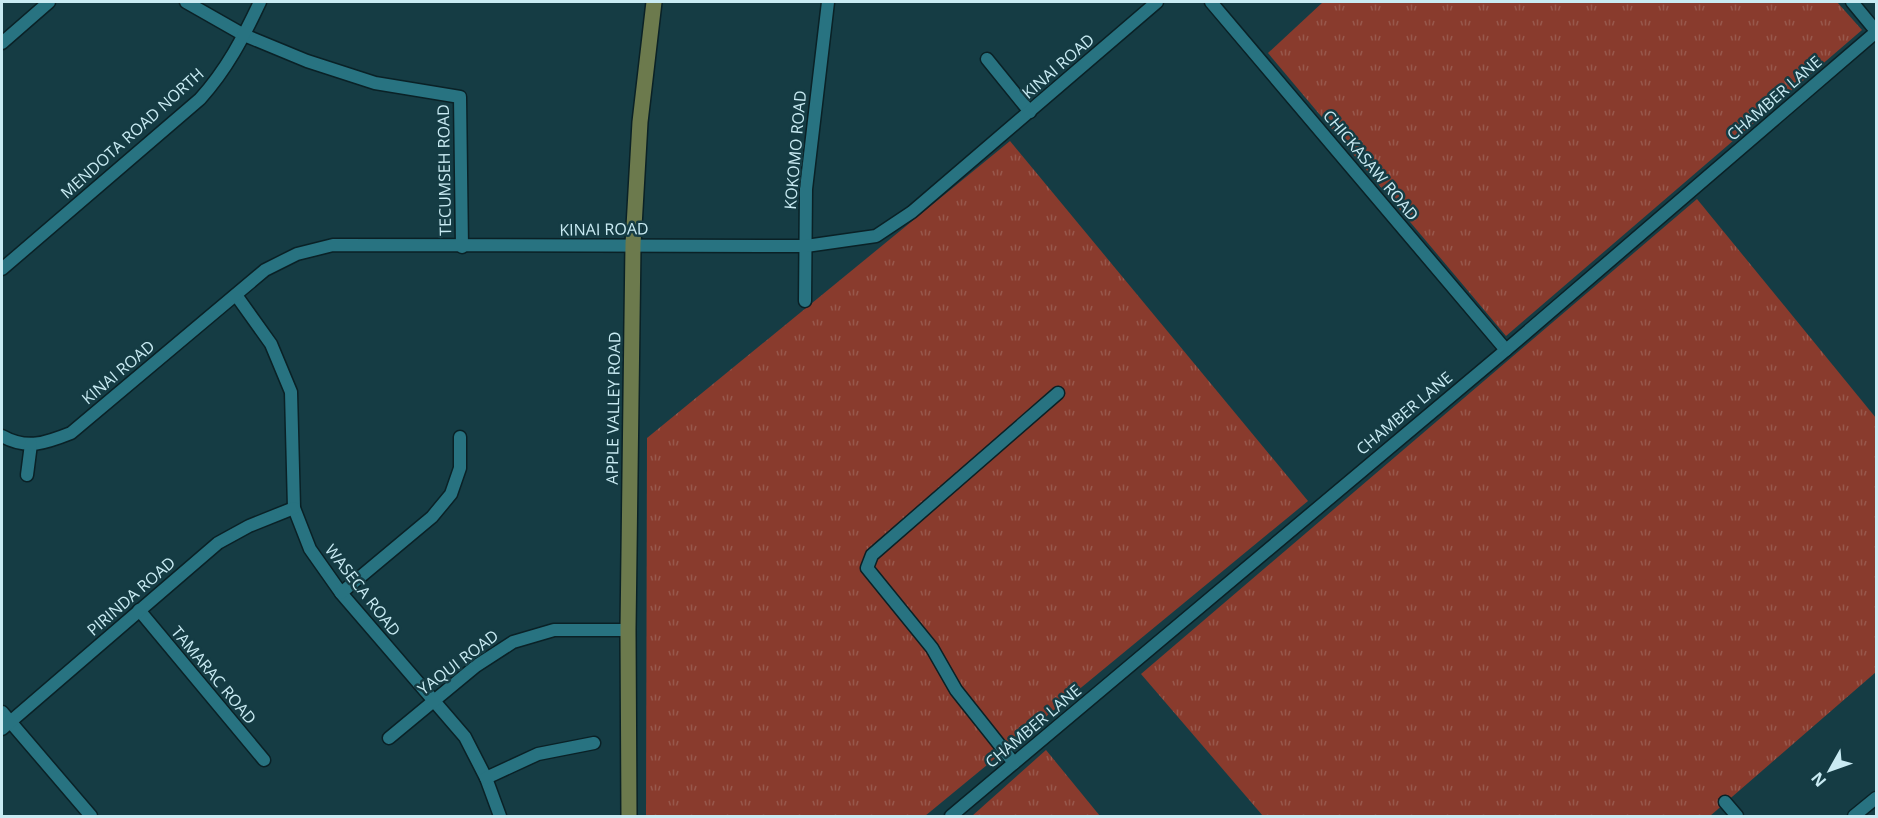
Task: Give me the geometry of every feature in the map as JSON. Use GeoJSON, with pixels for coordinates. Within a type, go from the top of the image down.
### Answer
{"type":"FeatureCollection","features":[{"type":"Feature","properties":{"kind":"main road","name":"APPLE VALLEY ROAD"},"geometry":{"type":"LineString","coordinates":[[629,816],[628,630],[633,244],[640,122],[654,2]]}},
{"type":"Feature","properties":{"kind":"street"},"geometry":{"type":"LineString","coordinates":[[2,43],[49,2]]}},
{"type":"Feature","properties":{"kind":"street","name":"TECUMSEH ROAD"},"geometry":{"type":"LineString","coordinates":[[186,2],[244,35],[307,61],[375,83],[460,97],[462,247]]}},
{"type":"Feature","properties":{"kind":"street","name":"MENDOTA ROAD NORTH"},"geometry":{"type":"LineString","coordinates":[[2,269],[200,99],[219,78],[260,2]]}},
{"type":"Feature","properties":{"kind":"street","name":"KOKOMO ROAD"},"geometry":{"type":"LineString","coordinates":[[805,301],[806,189],[828,2]]}},
{"type":"Feature","properties":{"kind":"street","name":"KINAI ROAD"},"geometry":{"type":"LineString","coordinates":[[2,436],[31,444],[46,444],[71,433],[265,270],[297,254],[333,245],[806,246],[876,236],[912,212],[1157,2]]}},
{"type":"Feature","properties":{"kind":"street","name":"CHICKASAW ROAD"},"geometry":{"type":"LineString","coordinates":[[1211,2],[1506,350]]}},
{"type":"Feature","properties":{"kind":"street"},"geometry":{"type":"LineString","coordinates":[[1852,2],[1876,32]]}},
{"type":"Feature","properties":{"kind":"street","name":"CHAMBER LANE"},"geometry":{"type":"LineString","coordinates":[[951,816],[1506,350],[1876,32]]}},
{"type":"Feature","properties":{"kind":"street"},"geometry":{"type":"LineString","coordinates":[[987,59],[1030,112]]}},
{"type":"Feature","properties":{"kind":"street","name":"WASECA ROAD"},"geometry":{"type":"LineString","coordinates":[[236,295],[271,344],[291,392],[294,508],[310,549],[341,592],[465,736],[486,778],[500,816]]}},
{"type":"Feature","properties":{"kind":"street"},"geometry":{"type":"LineString","coordinates":[[1014,763],[956,690],[932,648],[867,568],[872,555],[1058,393]]}},
{"type":"Feature","properties":{"kind":"street"},"geometry":{"type":"LineString","coordinates":[[341,592],[432,517],[451,494],[460,468],[460,437]]}},
{"type":"Feature","properties":{"kind":"street"},"geometry":{"type":"LineString","coordinates":[[27,476],[31,444]]}},
{"type":"Feature","properties":{"kind":"street","name":"PIRINDA ROAD"},"geometry":{"type":"LineString","coordinates":[[4,721],[218,543],[249,526],[294,508]]}},
{"type":"Feature","properties":{"kind":"street","name":"TAMARAC ROAD"},"geometry":{"type":"LineString","coordinates":[[139,610],[264,760]]}},
{"type":"Feature","properties":{"kind":"street","name":"YAQUI ROAD"},"geometry":{"type":"LineString","coordinates":[[389,738],[476,666],[513,642],[554,630],[628,630]]}},
{"type":"Feature","properties":{"kind":"street"},"geometry":{"type":"LineString","coordinates":[[4,721],[91,816]]}},
{"type":"Feature","properties":{"kind":"street"},"geometry":{"type":"LineString","coordinates":[[486,778],[538,754],[594,743]]}},
{"type":"Feature","properties":{"kind":"street"},"geometry":{"type":"LineString","coordinates":[[1854,816],[1876,798]]}},
{"type":"Feature","properties":{"kind":"street"},"geometry":{"type":"LineString","coordinates":[[1725,802],[1737,816]]}},
{"type":"Feature","properties":{"kind":"green space"},"geometry":{"type":"Polygon","coordinates":[[[1323,2],[1837,2],[1862,30],[1506,336],[1268,53],[1323,2]]]}},
{"type":"Feature","properties":{"kind":"green space"},"geometry":{"type":"Polygon","coordinates":[[[1010,141],[1308,501],[925,816],[646,816],[647,438],[1010,141]]]}},
{"type":"Feature","properties":{"kind":"green space"},"geometry":{"type":"Polygon","coordinates":[[[1697,199],[1876,418],[1876,672],[1710,816],[1263,816],[1141,674],[1697,199]]]}},
{"type":"Feature","properties":{"kind":"green space"},"geometry":{"type":"Polygon","coordinates":[[[1046,750],[1100,816],[972,816],[1046,750]]]}}]}
